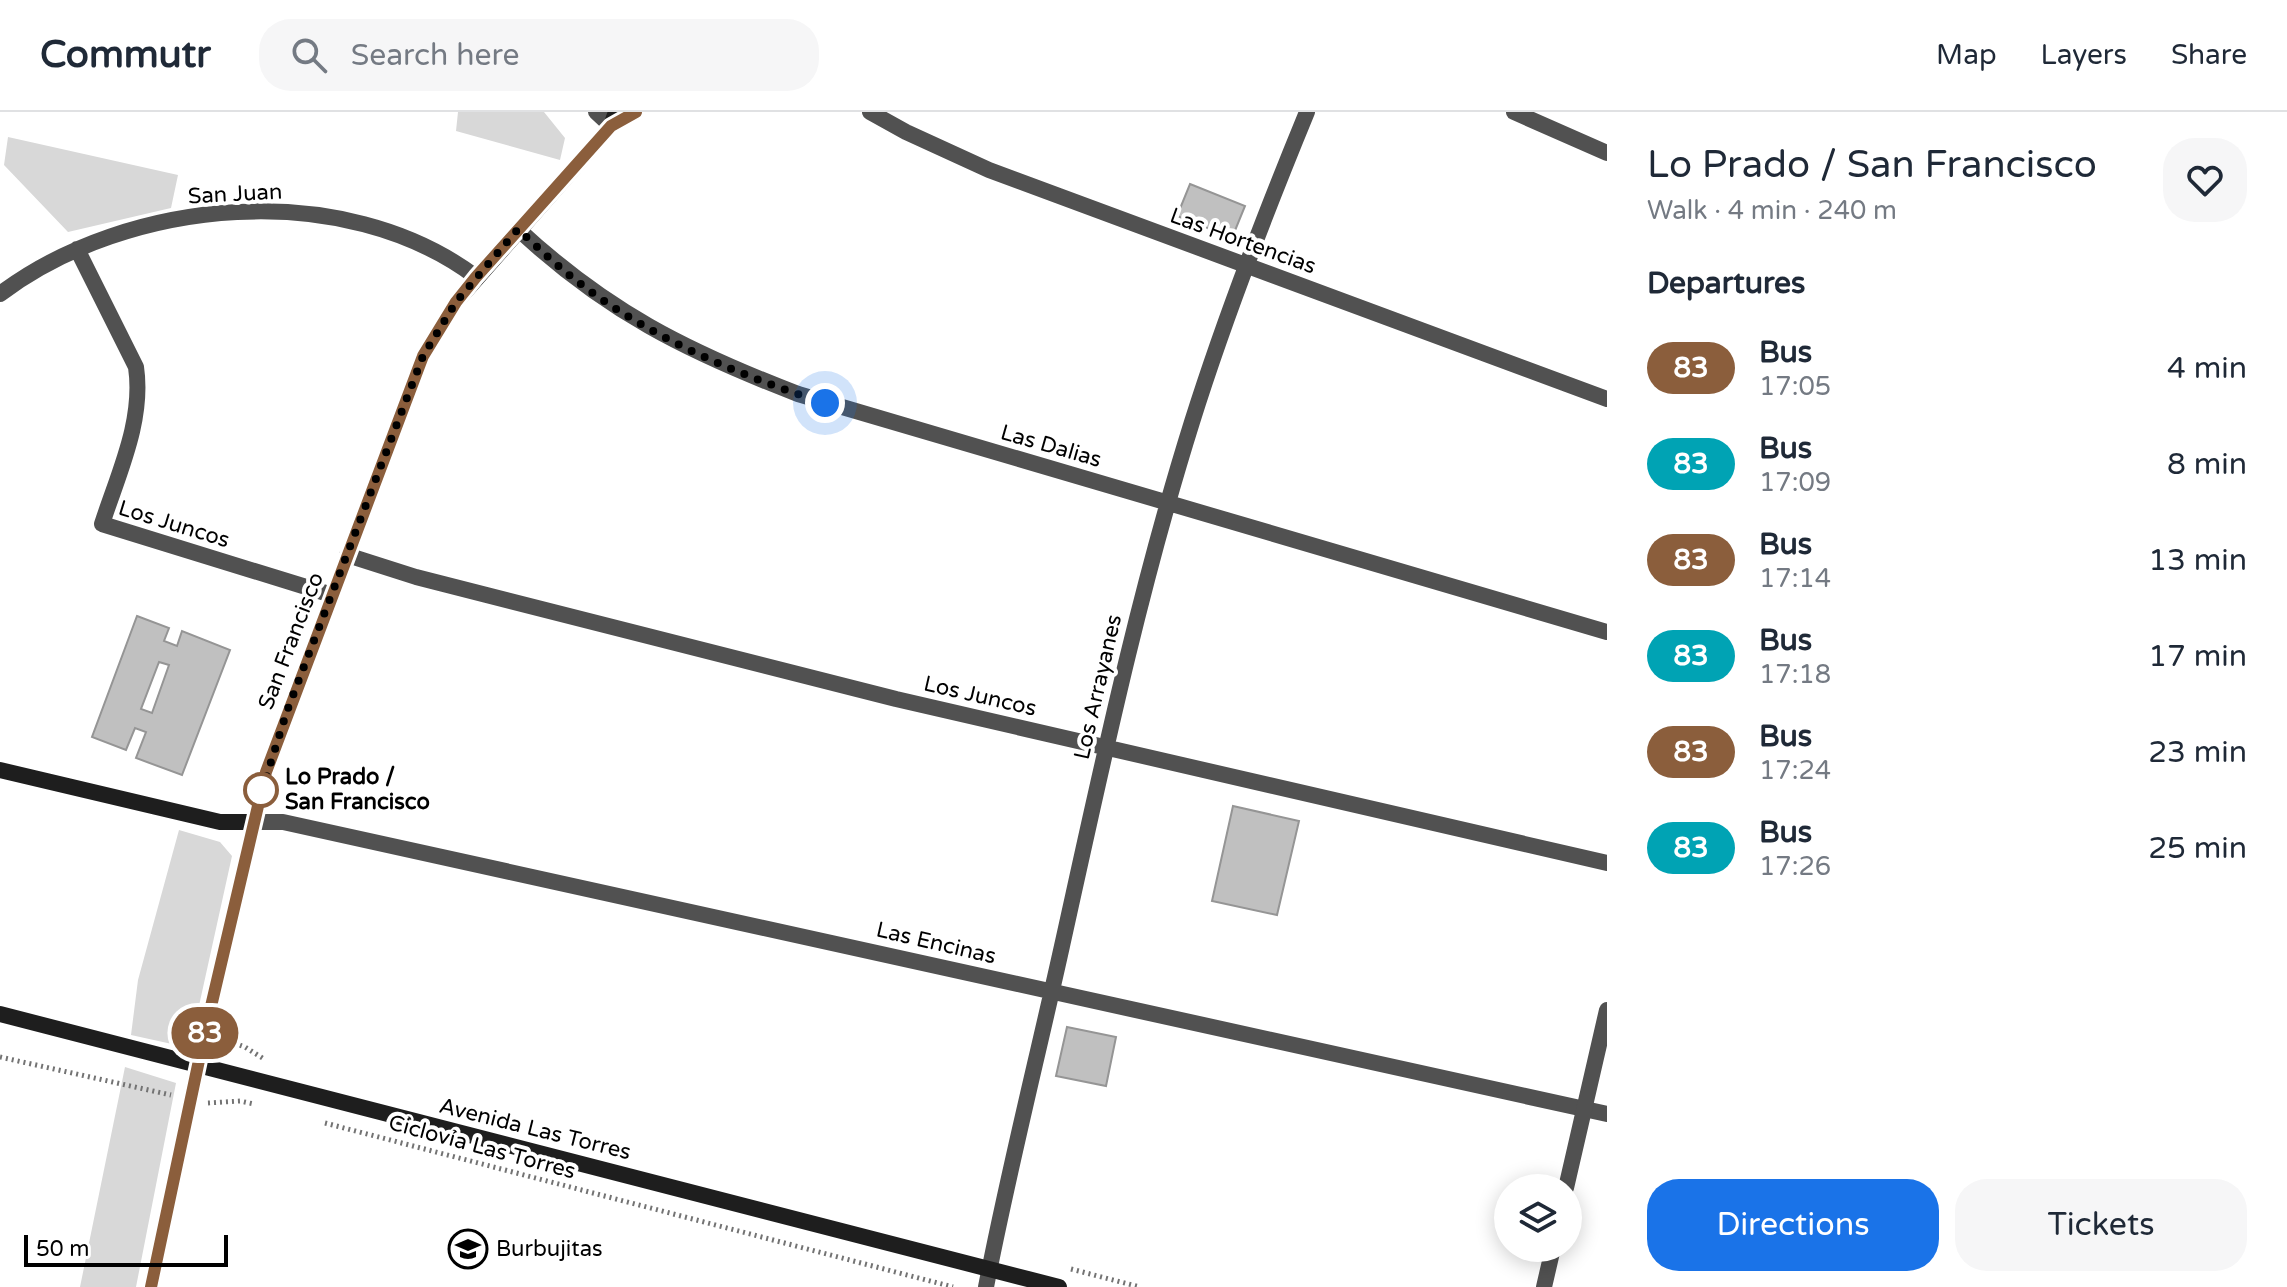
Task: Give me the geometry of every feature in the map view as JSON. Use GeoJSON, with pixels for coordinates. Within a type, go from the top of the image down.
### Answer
{"type":"FeatureCollection","features":[{"type":"Feature","properties":{"kind":"main road","name":"San Francisco"},"geometry":{"type":"LineString","coordinates":[[151,1287],[253,822],[276,742],[423,356],[456,302],[476,277],[614,119],[636,112]]}},
{"type":"Feature","properties":{"kind":"main road"},"geometry":{"type":"LineString","coordinates":[[0,770],[220,822],[253,822]]}},
{"type":"Feature","properties":{"kind":"main road","name":"Avenida Las Torres"},"geometry":{"type":"LineString","coordinates":[[0,1014],[1059,1287]]}},
{"type":"Feature","properties":{"kind":"street"},"geometry":{"type":"LineString","coordinates":[[596,112],[614,119]]}},
{"type":"Feature","properties":{"kind":"street","name":"Las Hortencias"},"geometry":{"type":"LineString","coordinates":[[870,112],[989,170],[1607,399]]}},
{"type":"Feature","properties":{"kind":"street","name":"Los Arrayanes"},"geometry":{"type":"LineString","coordinates":[[986,1287],[1106,747],[1168,503],[1245,265],[1307,112]]}},
{"type":"Feature","properties":{"kind":"street"},"geometry":{"type":"LineString","coordinates":[[1514,112],[1607,153]]}},
{"type":"Feature","properties":{"kind":"street","name":"San Juan"},"geometry":{"type":"LineString","coordinates":[[0,294],[77,249],[124,231],[173,220],[229,213],[298,214],[335,219],[429,246],[476,277]]}},
{"type":"Feature","properties":{"kind":"street","name":"Las Dalias"},"geometry":{"type":"LineString","coordinates":[[518,229],[574,279],[626,315],[744,374],[852,412],[1607,632]]}},
{"type":"Feature","properties":{"kind":"street","name":"Los Juncos"},"geometry":{"type":"LineString","coordinates":[[77,249],[136,367],[138,381],[134,422],[102,524],[332,595]]}},
{"type":"Feature","properties":{"kind":"street","name":"Los Juncos"},"geometry":{"type":"LineString","coordinates":[[347,555],[416,577],[687,648],[1607,863]]}},
{"type":"Feature","properties":{"kind":"street","name":"Las Encinas"},"geometry":{"type":"LineString","coordinates":[[253,822],[283,822],[1607,1114]]}},
{"type":"Feature","properties":{"kind":"street"},"geometry":{"type":"LineString","coordinates":[[1569,1174],[1607,1010]]}},
{"type":"Feature","properties":{"kind":"street"},"geometry":{"type":"LineString","coordinates":[[1544,1287],[1550,1262]]}},
{"type":"Feature","properties":{"kind":"path"},"geometry":{"type":"LineString","coordinates":[[0,1057],[190,1100],[213,1103],[240,1101],[267,1108]]}},
{"type":"Feature","properties":{"kind":"path","name":"Ciclovía Las Torres"},"geometry":{"type":"LineString","coordinates":[[312,1120],[953,1287]]}},
{"type":"Feature","properties":{"kind":"shaded area"},"geometry":{"type":"Polygon","coordinates":[[[458,112],[544,112],[565,138],[560,160],[456,131],[458,112]]]}},
{"type":"Feature","properties":{"kind":"shaded area"},"geometry":{"type":"Polygon","coordinates":[[[8,137],[178,175],[171,208],[68,232],[4,165],[8,137]]]}},
{"type":"Feature","properties":{"kind":"shaded area"},"geometry":{"type":"Polygon","coordinates":[[[179,830],[220,842],[232,856],[193,1033],[181,1046],[131,1035],[138,980],[179,830]]]}},
{"type":"Feature","properties":{"kind":"shaded area"},"geometry":{"type":"Polygon","coordinates":[[[125,1067],[176,1083],[136,1287],[80,1287],[125,1067]]]}},
{"type":"Feature","properties":{"kind":"building"},"geometry":{"type":"Polygon","coordinates":[[[1190,184],[1245,206],[1232,238],[1177,216],[1190,184]]]}},
{"type":"Feature","properties":{"kind":"building"},"geometry":{"type":"Polygon","coordinates":[[[137,616],[169,628],[164,641],[177,646],[182,631],[230,650],[182,775],[136,758],[146,732],[135,728],[126,750],[92,737],[137,616]],[[159,662],[141,709],[152,713],[169,665],[159,662]]]}},
{"type":"Feature","properties":{"kind":"building"},"geometry":{"type":"Polygon","coordinates":[[[1233,806],[1299,821],[1277,915],[1212,901],[1233,806]]]}},
{"type":"Feature","properties":{"kind":"building"},"geometry":{"type":"Polygon","coordinates":[[[1067,1027],[1116,1037],[1106,1086],[1056,1076],[1067,1027]]]}},
{"type":"Feature","properties":{"kind":"bus line","name":"83"},"geometry":{"type":"LineString","coordinates":[[151,1287],[205,1032],[266,772],[423,356],[438,328],[476,277],[611,126],[636,112]]}},
{"type":"Feature","properties":{"kind":"place","name":"Lo Prado / San Francisco"},"geometry":{"type":"Point","coordinates":[261,790]}},
{"type":"Feature","properties":{"kind":"place","name":"Burbujitas"},"geometry":{"type":"Point","coordinates":[468,1249]}},
{"type":"Feature","properties":{"kind":"route"},"geometry":{"type":"LineString","coordinates":[[261,790],[260,797],[287,711],[423,356],[456,302],[518,229],[574,279],[626,315],[744,374],[825,403]]}}]}
